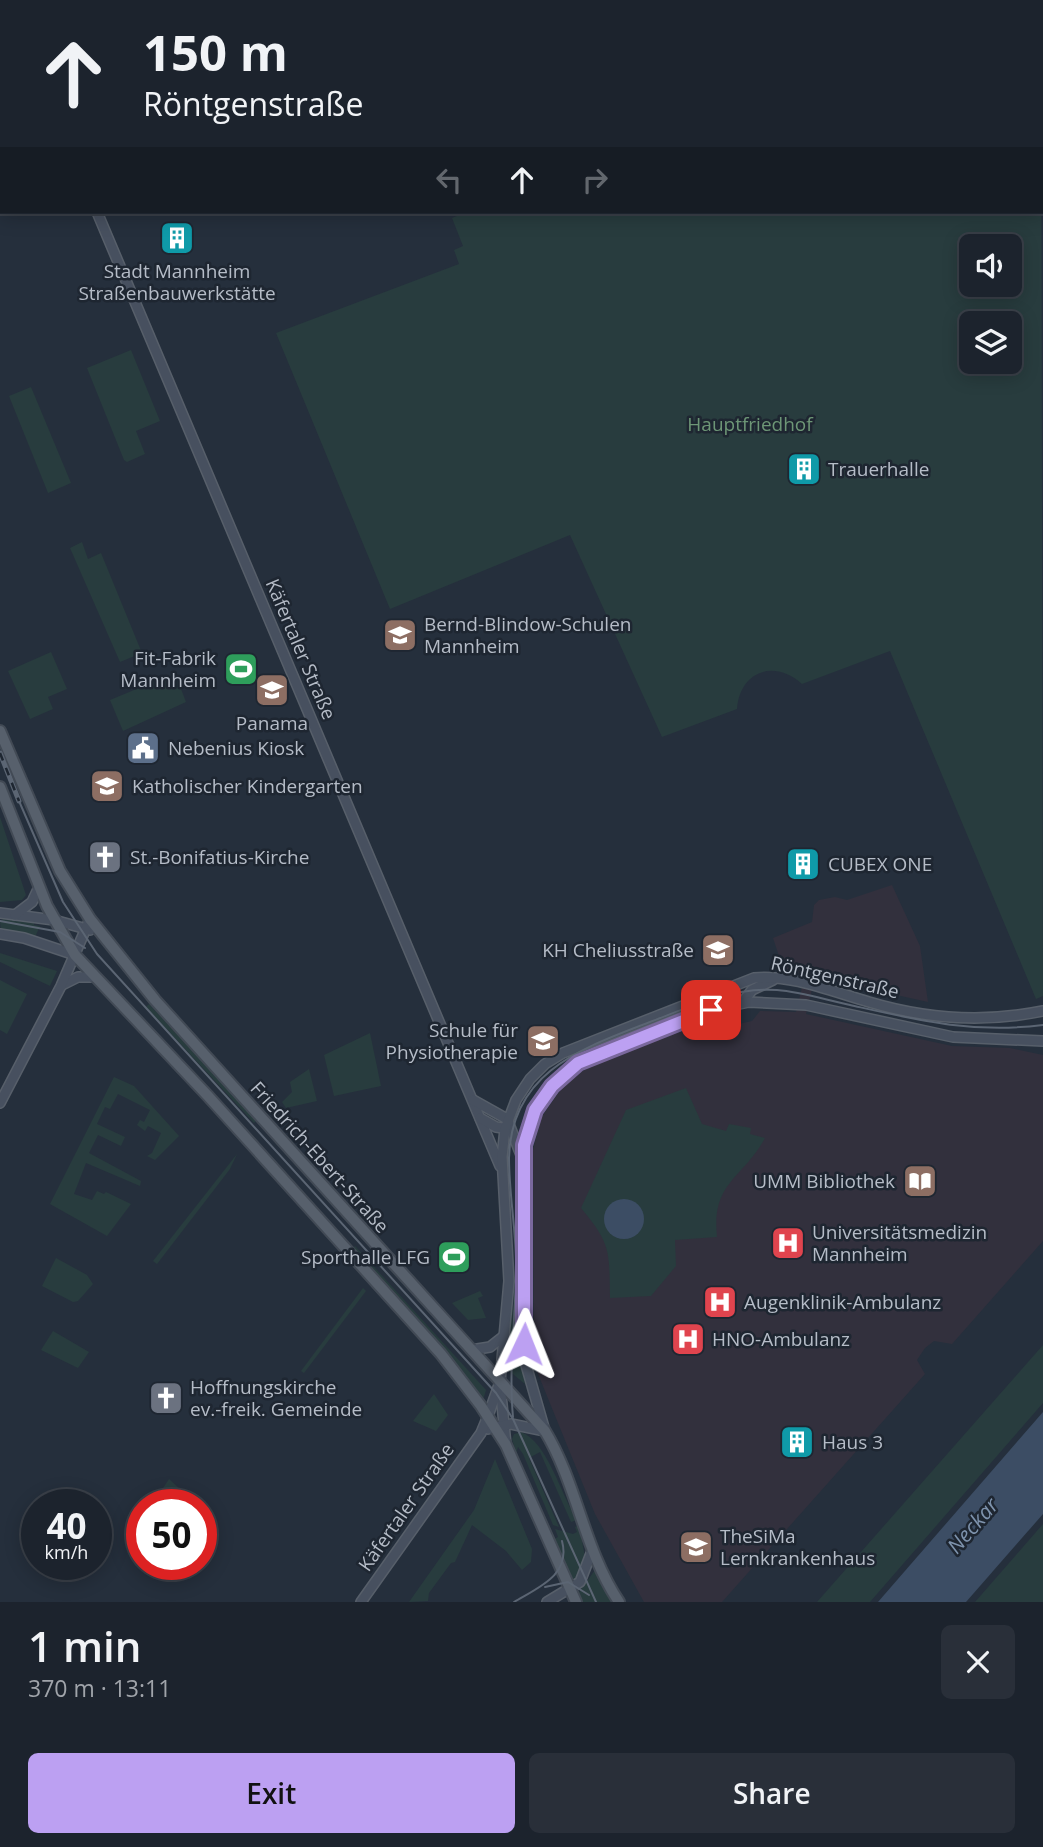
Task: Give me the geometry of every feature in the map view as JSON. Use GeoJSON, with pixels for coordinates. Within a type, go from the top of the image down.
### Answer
{"type":"FeatureCollection","features":[{"type":"Feature","properties":{"kind":"main road","name":"Käfertaler Straße"},"geometry":{"type":"LineString","coordinates":[[98,214],[503,1174]]}},
{"type":"Feature","properties":{"kind":"main road","name":"Friedrich-Ebert-Straße"},"geometry":{"type":"LineString","coordinates":[[0,731],[60,871],[88,924],[101,934],[137,980],[545,1431],[555,1449],[592,1551],[618,1602]]}},
{"type":"Feature","properties":{"kind":"main road"},"geometry":{"type":"LineString","coordinates":[[0,787],[39,887],[54,920],[75,955],[201,1088],[441,1353],[496,1422],[576,1602]]}},
{"type":"Feature","properties":{"kind":"main road"},"geometry":{"type":"LineString","coordinates":[[15,915],[32,902],[39,887]]}},
{"type":"Feature","properties":{"kind":"main road"},"geometry":{"type":"LineString","coordinates":[[0,913],[88,924],[61,986],[0,1103]]}},
{"type":"Feature","properties":{"kind":"main road"},"geometry":{"type":"LineString","coordinates":[[0,934],[75,955]]}},
{"type":"Feature","properties":{"kind":"main road"},"geometry":{"type":"LineString","coordinates":[[61,986],[78,977],[95,978]]}},
{"type":"Feature","properties":{"kind":"main road","name":"Röntgenstraße"},"geometry":{"type":"LineString","coordinates":[[508,1126],[530,1079],[545,1064],[563,1053],[738,982],[754,978],[777,978],[941,1018],[975,1019],[1043,1012]]}},
{"type":"Feature","properties":{"kind":"main road"},"geometry":{"type":"LineString","coordinates":[[741,1003],[752,990],[777,978]]}},
{"type":"Feature","properties":{"kind":"main road","name":"Röntgenstraße"},"geometry":{"type":"LineString","coordinates":[[524,1161],[528,1125],[546,1093],[578,1063],[711,1010],[741,1003],[788,1002],[953,1037],[1043,1041]]}},
{"type":"Feature","properties":{"kind":"main road"},"geometry":{"type":"LineString","coordinates":[[472,1100],[508,1126],[524,1161],[524,1358],[545,1431],[496,1422]]}},
{"type":"Feature","properties":{"kind":"main road"},"geometry":{"type":"LineString","coordinates":[[480,1118],[508,1126],[528,1125]]}},
{"type":"Feature","properties":{"kind":"main road","name":"Käfertaler Straße"},"geometry":{"type":"LineString","coordinates":[[361,1602],[481,1433],[496,1422],[509,1247],[503,1174],[508,1126]]}},
{"type":"Feature","properties":{"kind":"main road"},"geometry":{"type":"LineString","coordinates":[[471,1350],[490,1347],[504,1336]]}},
{"type":"Feature","properties":{"kind":"main road"},"geometry":{"type":"LineString","coordinates":[[496,1422],[500,1382]]}},
{"type":"Feature","properties":{"kind":"main road"},"geometry":{"type":"LineString","coordinates":[[547,1602],[569,1591],[583,1578],[592,1551]]}},
{"type":"Feature","properties":{"kind":"shaded area","name":"Universitätsmedizin Mannheim"},"geometry":{"type":"Polygon","coordinates":[[[892,885],[920,946],[928,1002],[815,977],[806,1014],[952,1046],[1010,1048],[1043,1055],[1043,1241],[952,1344],[934,1341],[925,1348],[917,1360],[925,1374],[722,1602],[644,1602],[595,1514],[534,1364],[533,1150],[541,1118],[564,1085],[587,1068],[655,1040],[719,1020],[725,1020],[730,1026],[752,1021],[760,1011],[796,1012],[805,975],[783,968],[773,938],[812,922],[814,905],[819,900],[835,897],[847,900],[892,885]]]}},
{"type":"Feature","properties":{"kind":"green space","name":"Hauptfriedhof"},"geometry":{"type":"Polygon","coordinates":[[[462,214],[1041,214],[1043,996],[1036,999],[890,651],[802,684],[780,672],[760,673],[744,686],[737,709],[662,737],[570,535],[390,609],[276,333],[459,264],[454,250],[463,246],[452,218],[462,214]]]}},
{"type":"Feature","properties":{"kind":"green space"},"geometry":{"type":"Polygon","coordinates":[[[131,350],[160,421],[136,431],[145,454],[127,462],[87,368],[131,350]]]}},
{"type":"Feature","properties":{"kind":"green space"},"geometry":{"type":"Polygon","coordinates":[[[31,387],[71,483],[48,493],[9,396],[31,387]]]}},
{"type":"Feature","properties":{"kind":"green space"},"geometry":{"type":"Polygon","coordinates":[[[82,542],[88,559],[101,553],[142,653],[120,662],[70,548],[82,542]]]}},
{"type":"Feature","properties":{"kind":"green space"},"geometry":{"type":"Polygon","coordinates":[[[51,652],[67,689],[48,697],[53,709],[30,719],[8,671],[51,652]]]}},
{"type":"Feature","properties":{"kind":"green space"},"geometry":{"type":"Polygon","coordinates":[[[175,673],[186,702],[123,731],[110,700],[175,673]]]}},
{"type":"Feature","properties":{"kind":"green space"},"geometry":{"type":"Polygon","coordinates":[[[0,817],[26,895],[22,900],[0,902],[0,817]]]}},
{"type":"Feature","properties":{"kind":"green space"},"geometry":{"type":"Polygon","coordinates":[[[5,917],[34,922],[34,925],[40,926],[35,937],[1,931],[0,922],[5,917]]]}},
{"type":"Feature","properties":{"kind":"green space"},"geometry":{"type":"Polygon","coordinates":[[[0,953],[57,971],[50,986],[0,962],[0,953]]]}},
{"type":"Feature","properties":{"kind":"green space"},"geometry":{"type":"Polygon","coordinates":[[[0,980],[27,994],[7,1034],[0,1030],[0,980]]]}},
{"type":"Feature","properties":{"kind":"green space"},"geometry":{"type":"Polygon","coordinates":[[[732,997],[731,1001],[591,1051],[560,1070],[558,1068],[617,1036],[690,1008],[732,997]]]}},
{"type":"Feature","properties":{"kind":"green space"},"geometry":{"type":"Polygon","coordinates":[[[149,1004],[257,1120],[254,1123],[146,1007],[149,1004]]]}},
{"type":"Feature","properties":{"kind":"green space"},"geometry":{"type":"Polygon","coordinates":[[[370,1033],[381,1086],[334,1096],[324,1055],[370,1033]]]}},
{"type":"Feature","properties":{"kind":"green space"},"geometry":{"type":"Polygon","coordinates":[[[309,1069],[317,1101],[286,1108],[282,1102],[292,1092],[290,1082],[309,1069]]]}},
{"type":"Feature","properties":{"kind":"green space"},"geometry":{"type":"Polygon","coordinates":[[[114,1077],[134,1086],[179,1136],[155,1160],[147,1156],[152,1153],[161,1133],[148,1126],[145,1131],[137,1125],[140,1120],[144,1122],[150,1110],[118,1094],[110,1109],[105,1107],[97,1124],[125,1137],[121,1146],[98,1135],[89,1153],[141,1181],[140,1186],[86,1163],[74,1194],[92,1200],[97,1191],[104,1194],[106,1192],[131,1204],[107,1236],[50,1204],[114,1077]]]}},
{"type":"Feature","properties":{"kind":"green space"},"geometry":{"type":"Polygon","coordinates":[[[686,1088],[702,1124],[726,1131],[729,1124],[751,1128],[750,1134],[765,1138],[724,1192],[716,1219],[717,1237],[675,1240],[676,1266],[651,1296],[610,1298],[607,1250],[598,1231],[581,1208],[626,1110],[686,1088]]]}},
{"type":"Feature","properties":{"kind":"green space"},"geometry":{"type":"Polygon","coordinates":[[[237,1154],[230,1169],[157,1264],[153,1261],[237,1154]]]}},
{"type":"Feature","properties":{"kind":"green space"},"geometry":{"type":"Polygon","coordinates":[[[355,1246],[486,1390],[483,1400],[439,1345],[352,1249],[355,1246]]]}},
{"type":"Feature","properties":{"kind":"green space"},"geometry":{"type":"Polygon","coordinates":[[[56,1258],[87,1275],[93,1284],[78,1301],[73,1302],[42,1286],[56,1258]]]}},
{"type":"Feature","properties":{"kind":"green space"},"geometry":{"type":"Polygon","coordinates":[[[514,1276],[512,1353],[520,1357],[525,1384],[508,1370],[514,1276]]]}},
{"type":"Feature","properties":{"kind":"green space"},"geometry":{"type":"Polygon","coordinates":[[[363,1288],[366,1291],[304,1373],[301,1371],[363,1288]]]}},
{"type":"Feature","properties":{"kind":"green space"},"geometry":{"type":"Polygon","coordinates":[[[480,1291],[483,1296],[478,1298],[486,1318],[468,1320],[452,1303],[480,1291]]]}},
{"type":"Feature","properties":{"kind":"green space"},"geometry":{"type":"Polygon","coordinates":[[[53,1331],[89,1352],[78,1368],[41,1350],[53,1331]]]}},
{"type":"Feature","properties":{"kind":"green space"},"geometry":{"type":"Polygon","coordinates":[[[1043,1345],[1043,1403],[870,1602],[817,1602],[1043,1345]]]}},
{"type":"Feature","properties":{"kind":"green space"},"geometry":{"type":"Polygon","coordinates":[[[434,1394],[448,1415],[436,1431],[413,1421],[434,1394]]]}},
{"type":"Feature","properties":{"kind":"green space"},"geometry":{"type":"Polygon","coordinates":[[[521,1432],[539,1446],[577,1520],[571,1522],[540,1452],[529,1458],[559,1527],[553,1525],[518,1447],[516,1453],[512,1439],[514,1434],[521,1432]]]}},
{"type":"Feature","properties":{"kind":"green space"},"geometry":{"type":"Polygon","coordinates":[[[495,1459],[532,1549],[531,1562],[522,1570],[506,1551],[472,1525],[455,1562],[451,1563],[429,1593],[428,1601],[409,1602],[474,1510],[495,1459]]]}},
{"type":"Feature","properties":{"kind":"green space"},"geometry":{"type":"Polygon","coordinates":[[[169,1479],[180,1489],[162,1489],[169,1479]]]}},
{"type":"Feature","properties":{"kind":"green space"},"geometry":{"type":"Polygon","coordinates":[[[1043,1524],[1043,1602],[975,1602],[1043,1524]]]}},
{"type":"Feature","properties":{"kind":"green space"},"geometry":{"type":"Polygon","coordinates":[[[579,1525],[585,1557],[575,1581],[569,1580],[553,1540],[558,1537],[555,1529],[573,1534],[577,1532],[575,1527],[579,1525]]]}},
{"type":"Feature","properties":{"kind":"green space"},"geometry":{"type":"Polygon","coordinates":[[[595,1570],[613,1602],[581,1602],[577,1595],[595,1570]]]}},
{"type":"Feature","properties":{"kind":"water"},"geometry":{"type":"Polygon","coordinates":[[[624,1199],[638,1205],[644,1219],[638,1233],[624,1239],[610,1233],[604,1219],[610,1205],[624,1199]]]}},
{"type":"Feature","properties":{"kind":"water","name":"Neckar"},"geometry":{"type":"Polygon","coordinates":[[[1043,1412],[1043,1514],[966,1602],[878,1602],[1043,1412]]]}},
{"type":"Feature","properties":{"kind":"tram line"},"geometry":{"type":"LineString","coordinates":[[19,801],[63,902],[97,954],[496,1393],[513,1419],[596,1602]]}},
{"type":"Feature","properties":{"kind":"tram line"},"geometry":{"type":"LineString","coordinates":[[0,921],[60,932],[85,948]]}},
{"type":"Feature","properties":{"kind":"tram line"},"geometry":{"type":"LineString","coordinates":[[513,1417],[516,1258],[509,1158],[513,1128],[522,1104],[537,1084],[555,1067],[600,1042],[712,999],[744,991],[796,992],[899,1016],[969,1027],[1043,1025]]}},
{"type":"Feature","properties":{"kind":"tram line"},"geometry":{"type":"LineString","coordinates":[[514,1602],[551,1579],[562,1563],[562,1541]]}},
{"type":"Feature","properties":{"kind":"tram line"},"geometry":{"type":"LineString","coordinates":[[545,1587],[568,1582],[589,1595]]}},
{"type":"Feature","properties":{"kind":"railway"},"geometry":{"type":"LineString","coordinates":[[0,753],[19,801]]}},
{"type":"Feature","properties":{"kind":"place","name":"Stadt Mannheim Straßenbauwerkstätte"},"geometry":{"type":"Point","coordinates":[177,238]}},
{"type":"Feature","properties":{"kind":"place","name":"Trauerhalle"},"geometry":{"type":"Point","coordinates":[804,469]}},
{"type":"Feature","properties":{"kind":"place","name":"Bernd-Blindow-Schulen Mannheim"},"geometry":{"type":"Point","coordinates":[400,635]}},
{"type":"Feature","properties":{"kind":"place","name":"Fit-Fabrik Mannheim"},"geometry":{"type":"Point","coordinates":[241,669]}},
{"type":"Feature","properties":{"kind":"place","name":"Panama"},"geometry":{"type":"Point","coordinates":[272,690]}},
{"type":"Feature","properties":{"kind":"place","name":"Nebenius Kiosk"},"geometry":{"type":"Point","coordinates":[143,748]}},
{"type":"Feature","properties":{"kind":"place","name":"Katholischer Kindergarten"},"geometry":{"type":"Point","coordinates":[107,786]}},
{"type":"Feature","properties":{"kind":"place","name":"St.-Bonifatius-Kirche"},"geometry":{"type":"Point","coordinates":[105,857]}},
{"type":"Feature","properties":{"kind":"place","name":"CUBEX ONE"},"geometry":{"type":"Point","coordinates":[803,864]}},
{"type":"Feature","properties":{"kind":"place","name":"KH Cheliusstraße"},"geometry":{"type":"Point","coordinates":[718,950]}},
{"type":"Feature","properties":{"kind":"place","name":"Schule für Physiotherapie"},"geometry":{"type":"Point","coordinates":[543,1041]}},
{"type":"Feature","properties":{"kind":"place","name":"UMM Bibliothek"},"geometry":{"type":"Point","coordinates":[920,1181]}},
{"type":"Feature","properties":{"kind":"place","name":"Universitätsmedizin Mannheim"},"geometry":{"type":"Point","coordinates":[788,1243]}},
{"type":"Feature","properties":{"kind":"place","name":"Sporthalle LFG"},"geometry":{"type":"Point","coordinates":[454,1257]}},
{"type":"Feature","properties":{"kind":"place","name":"Augenklinik-Ambulanz"},"geometry":{"type":"Point","coordinates":[720,1302]}},
{"type":"Feature","properties":{"kind":"place","name":"HNO-Ambulanz"},"geometry":{"type":"Point","coordinates":[688,1339]}},
{"type":"Feature","properties":{"kind":"place","name":"Hoffnungskirche ev.-freik. Gemeinde"},"geometry":{"type":"Point","coordinates":[166,1398]}},
{"type":"Feature","properties":{"kind":"place","name":"Haus 3"},"geometry":{"type":"Point","coordinates":[797,1442]}},
{"type":"Feature","properties":{"kind":"place","name":"TheSiMa Lernkrankenhaus"},"geometry":{"type":"Point","coordinates":[696,1547]}},
{"type":"Feature","properties":{"kind":"route"},"geometry":{"type":"LineString","coordinates":[[524,1344],[524,1145],[528,1125],[535,1110],[552,1086],[578,1063],[594,1054],[711,1010]]}}]}
